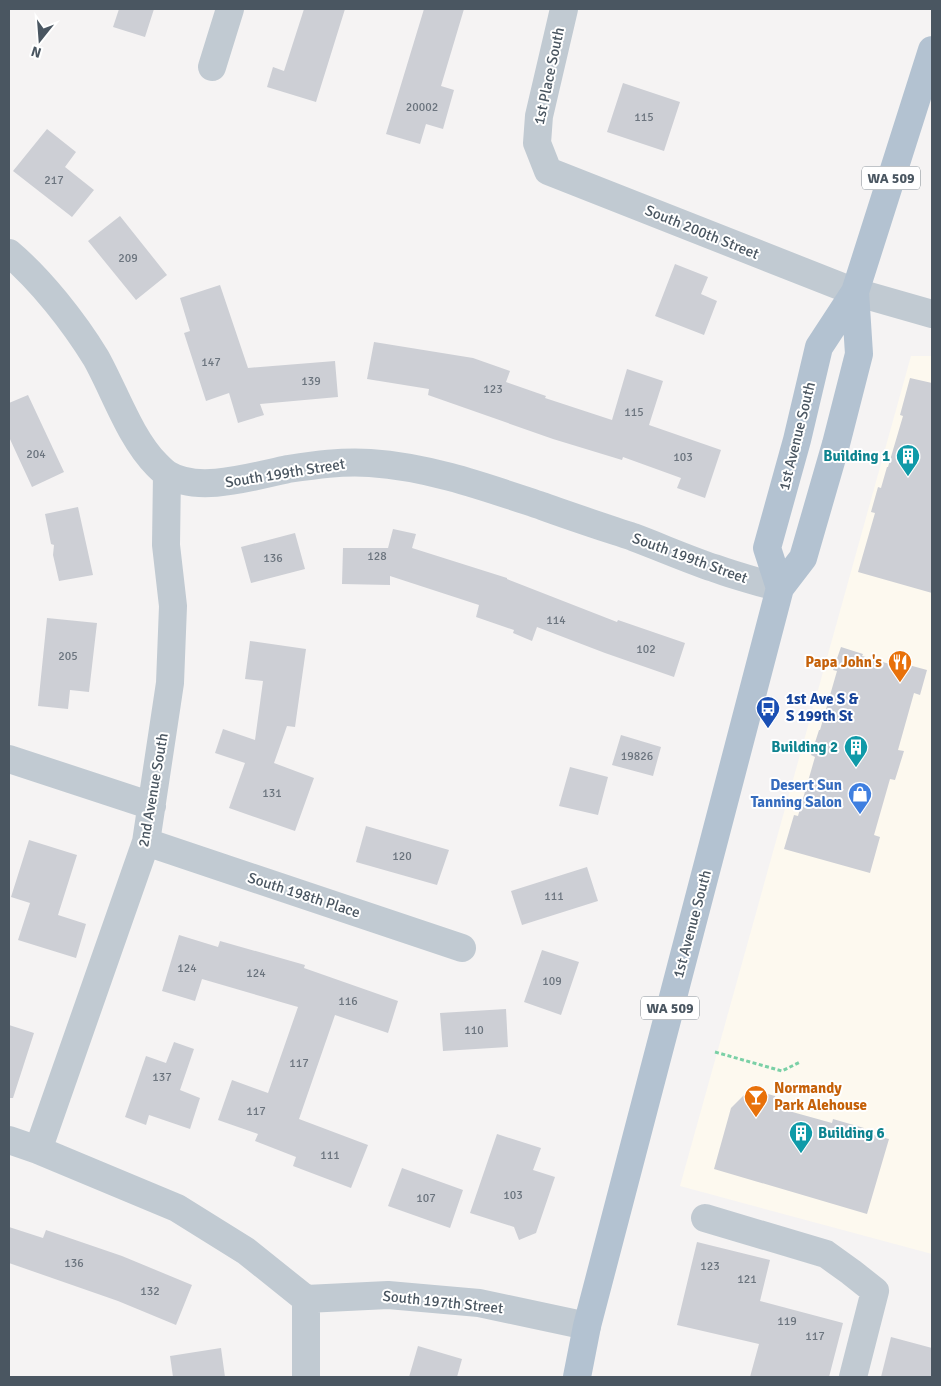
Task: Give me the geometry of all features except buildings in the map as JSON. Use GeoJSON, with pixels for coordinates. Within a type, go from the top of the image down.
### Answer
{"type":"FeatureCollection","features":[{"type":"Feature","properties":{"kind":"main road","name":"1st Avenue South"},"geometry":{"type":"LineString","coordinates":[[780,588],[768,548],[797,440],[819,347],[855,292],[932,50]]}},
{"type":"Feature","properties":{"kind":"main road","name":"1st Avenue South"},"geometry":{"type":"LineString","coordinates":[[577,1377],[587,1326],[780,588],[803,558],[836,444],[859,354],[855,292]]}},
{"type":"Feature","properties":{"kind":"street"},"geometry":{"type":"LineString","coordinates":[[212,67],[230,9]]}},
{"type":"Feature","properties":{"kind":"street","name":"1st Place South"},"geometry":{"type":"LineString","coordinates":[[548,171],[537,143],[539,116],[564,9]]}},
{"type":"Feature","properties":{"kind":"street","name":"South 200th Street"},"geometry":{"type":"LineString","coordinates":[[548,171],[855,292],[932,314]]}},
{"type":"Feature","properties":{"kind":"street","name":"South 199th Street"},"geometry":{"type":"LineString","coordinates":[[9,253],[49,294],[74,325],[95,358],[139,443],[151,459],[167,474],[194,483],[214,484],[336,462],[368,462],[404,466],[474,483],[634,538],[715,569],[780,588]]}},
{"type":"Feature","properties":{"kind":"street","name":"2nd Avenue South"},"geometry":{"type":"LineString","coordinates":[[38,1150],[146,842],[170,683],[173,606],[166,545],[167,474]]}},
{"type":"Feature","properties":{"kind":"street"},"geometry":{"type":"LineString","coordinates":[[9,758],[152,806]]}},
{"type":"Feature","properties":{"kind":"street","name":"South 198th Place"},"geometry":{"type":"LineString","coordinates":[[146,842],[462,948]]}},
{"type":"Feature","properties":{"kind":"street"},"geometry":{"type":"LineString","coordinates":[[9,1140],[38,1150],[177,1208],[246,1251],[306,1299],[306,1377]]}},
{"type":"Feature","properties":{"kind":"street"},"geometry":{"type":"LineString","coordinates":[[705,1218],[826,1254],[875,1291],[853,1377]]}},
{"type":"Feature","properties":{"kind":"street","name":"South 197th Street"},"geometry":{"type":"LineString","coordinates":[[306,1299],[388,1294],[479,1303],[587,1326]]}},
{"type":"Feature","properties":{"kind":"path"},"geometry":{"type":"LineString","coordinates":[[715,1052],[782,1071],[800,1062]]}},
{"type":"Feature","properties":{"kind":"shaded area"},"geometry":{"type":"Polygon","coordinates":[[[911,356],[932,356],[932,1254],[680,1186],[911,356]]]}},
{"type":"Feature","properties":{"kind":"place","name":"Building 1"},"geometry":{"type":"Point","coordinates":[908,477]}},
{"type":"Feature","properties":{"kind":"place","name":"Papa John's"},"geometry":{"type":"Point","coordinates":[900,683]}},
{"type":"Feature","properties":{"kind":"place","name":"1st Ave S & S 199th St"},"geometry":{"type":"Point","coordinates":[768,729]}},
{"type":"Feature","properties":{"kind":"place","name":"Building 2"},"geometry":{"type":"Point","coordinates":[856,768]}},
{"type":"Feature","properties":{"kind":"place","name":"Desert Sun Tanning Salon"},"geometry":{"type":"Point","coordinates":[860,815]}},
{"type":"Feature","properties":{"kind":"place","name":"Normandy Park Alehouse"},"geometry":{"type":"Point","coordinates":[756,1118]}},
{"type":"Feature","properties":{"kind":"place","name":"Building 6"},"geometry":{"type":"Point","coordinates":[801,1154]}}]}
